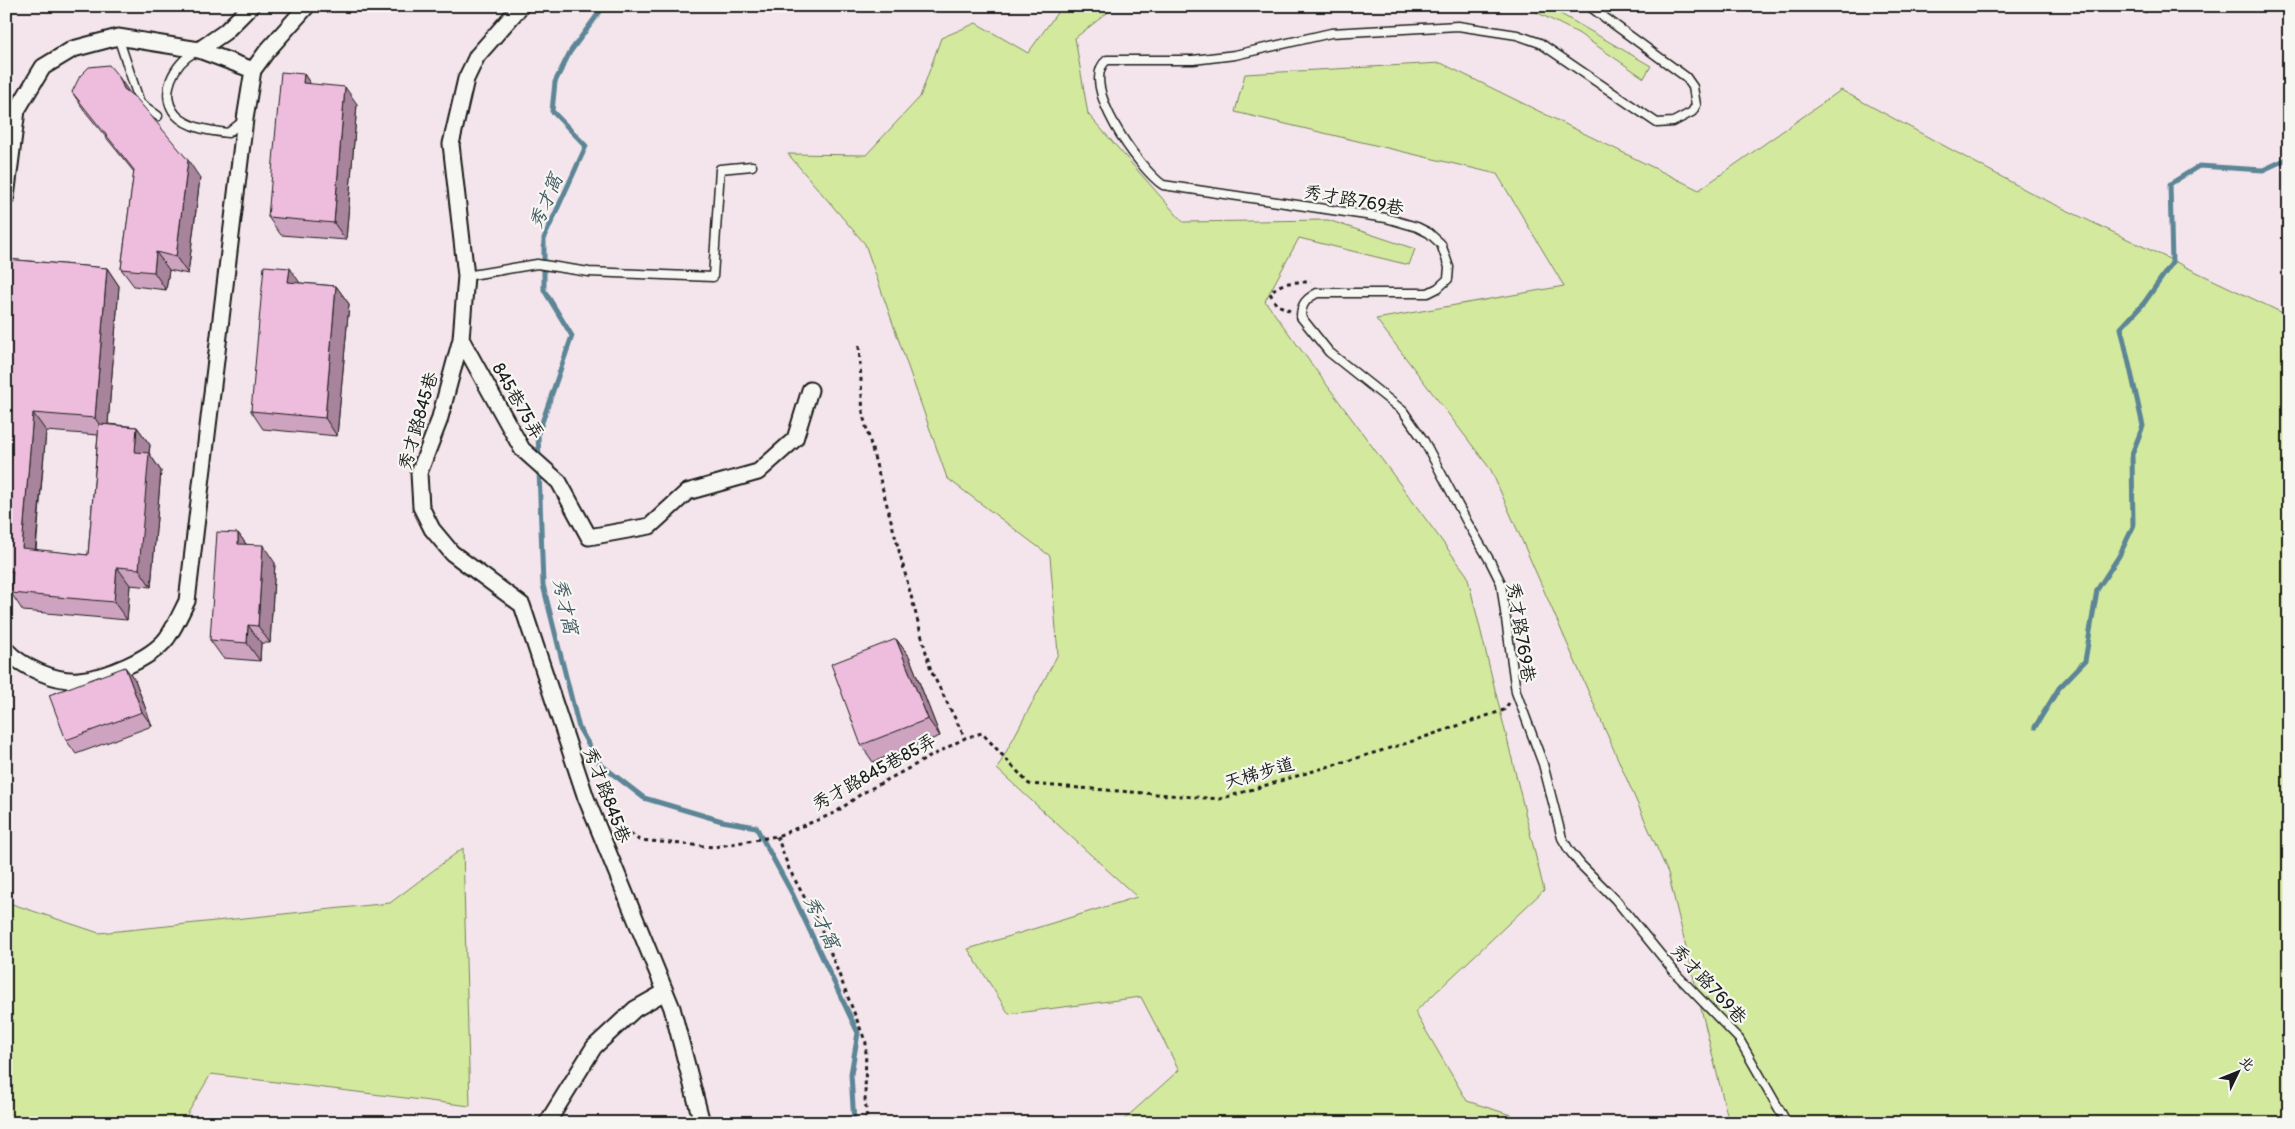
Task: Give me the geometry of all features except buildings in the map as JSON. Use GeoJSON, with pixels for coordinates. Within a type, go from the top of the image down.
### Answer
{"type":"FeatureCollection","features":[{"type":"Feature","properties":{"kind":"street"},"geometry":{"type":"LineString","coordinates":[[199,50],[225,32],[251,6]]}},
{"type":"Feature","properties":{"kind":"street"},"geometry":{"type":"LineString","coordinates":[[6,650],[15,659],[50,676],[78,680],[110,672],[140,660],[167,639],[187,600],[245,119],[253,70],[267,51],[307,6]]}},
{"type":"Feature","properties":{"kind":"street","name":"秀才路845巷"},"geometry":{"type":"LineString","coordinates":[[521,6],[477,56],[470,71],[451,144],[466,276],[461,339],[439,421],[419,473],[421,507],[432,529],[452,553],[522,605],[586,798],[665,992],[702,1123]]}},
{"type":"Feature","properties":{"kind":"street"},"geometry":{"type":"LineString","coordinates":[[6,197],[17,110],[31,84],[44,67],[74,49],[118,37],[199,50],[253,70]]}},
{"type":"Feature","properties":{"kind":"street","name":"845巷75弄"},"geometry":{"type":"LineString","coordinates":[[461,339],[522,449],[559,482],[589,538],[650,526],[688,492],[758,472],[795,439],[810,390]]}},
{"type":"Feature","properties":{"kind":"street"},"geometry":{"type":"LineString","coordinates":[[547,1123],[594,1047],[635,1009],[665,992]]}},
{"type":"Feature","properties":{"kind":"lane","name":"秀才路769巷"},"geometry":{"type":"LineString","coordinates":[[1589,6],[1686,77],[1693,87],[1696,98],[1696,105],[1692,112],[1673,122],[1657,123],[1540,43],[1517,35],[1458,26],[1331,33],[1235,55],[1193,60],[1107,60],[1101,65],[1098,74],[1098,86],[1105,106],[1143,168],[1163,185],[1386,218],[1429,233],[1441,244],[1449,267],[1448,279],[1438,288],[1428,293],[1317,293],[1307,298],[1303,303],[1301,317],[1329,352],[1403,411],[1424,441],[1501,583],[1516,692],[1542,764],[1562,838],[1569,850],[1581,865],[1615,899],[1678,976],[1739,1039],[1787,1123]]}},
{"type":"Feature","properties":{"kind":"lane"},"geometry":{"type":"LineString","coordinates":[[118,37],[140,103],[158,116]]}},
{"type":"Feature","properties":{"kind":"lane"},"geometry":{"type":"LineString","coordinates":[[199,50],[185,57],[174,70],[168,95],[176,115],[203,130],[228,133],[245,119]]}},
{"type":"Feature","properties":{"kind":"lane"},"geometry":{"type":"LineString","coordinates":[[466,276],[537,264],[589,272],[712,277],[720,169],[752,166]]}},
{"type":"Feature","properties":{"kind":"path"},"geometry":{"type":"LineString","coordinates":[[860,346],[863,415],[931,670],[965,738]]}},
{"type":"Feature","properties":{"kind":"path","name":"天梯步道"},"geometry":{"type":"LineString","coordinates":[[982,734],[1029,784],[1220,799],[1407,743],[1504,710],[1516,692]]}},
{"type":"Feature","properties":{"kind":"path","name":"秀才路845巷85弄"},"geometry":{"type":"LineString","coordinates":[[609,816],[639,840],[714,848],[776,836],[835,813],[861,794],[965,738],[982,734]]}},
{"type":"Feature","properties":{"kind":"path"},"geometry":{"type":"LineString","coordinates":[[776,836],[789,869],[820,926],[866,1043],[865,1098],[867,1123]]}},
{"type":"Feature","properties":{"kind":"green space"},"geometry":{"type":"Polygon","coordinates":[[[1062,6],[1116,6],[1075,38],[1088,114],[1183,222],[1328,220],[1415,249],[1409,265],[1299,238],[1265,301],[1467,575],[1544,890],[1415,1012],[1467,1101],[1536,1123],[1120,1123],[1179,1070],[1141,997],[1009,1014],[968,949],[1137,897],[997,769],[1058,654],[1050,556],[947,478],[865,244],[788,154],[866,155],[920,97],[941,38],[976,23],[1028,53],[1062,6]]]}},
{"type":"Feature","properties":{"kind":"green space"},"geometry":{"type":"Polygon","coordinates":[[[1524,6],[1547,6],[1651,66],[1644,78],[1578,33],[1524,6]]]}},
{"type":"Feature","properties":{"kind":"green space"},"geometry":{"type":"Polygon","coordinates":[[[1441,63],[1699,190],[1841,90],[2037,196],[2289,316],[2289,1123],[1729,1123],[1668,873],[1491,470],[1376,319],[1564,286],[1497,174],[1235,112],[1245,74],[1441,63]]]}},
{"type":"Feature","properties":{"kind":"green space"},"geometry":{"type":"Polygon","coordinates":[[[463,848],[470,1106],[211,1074],[182,1123],[6,1123],[6,902],[99,933],[390,903],[463,848]]]}},
{"type":"Feature","properties":{"kind":"waterway","name":"秀才窩"},"geometry":{"type":"LineString","coordinates":[[539,460],[538,434],[572,336],[544,290],[544,238],[586,146],[552,111],[555,82],[570,52],[604,6]]}},
{"type":"Feature","properties":{"kind":"waterway"},"geometry":{"type":"LineString","coordinates":[[2035,727],[2059,688],[2085,661],[2097,590],[2119,556],[2133,527],[2132,454],[2143,426],[2121,328],[2144,303],[2172,263],[2170,184],[2199,166],[2263,170],[2289,158]]}},
{"type":"Feature","properties":{"kind":"waterway","name":"秀才窩"},"geometry":{"type":"LineString","coordinates":[[539,469],[543,585],[579,728],[600,764],[644,798],[722,821],[756,827],[793,895],[858,1033],[851,1074],[854,1123]]}}]}
